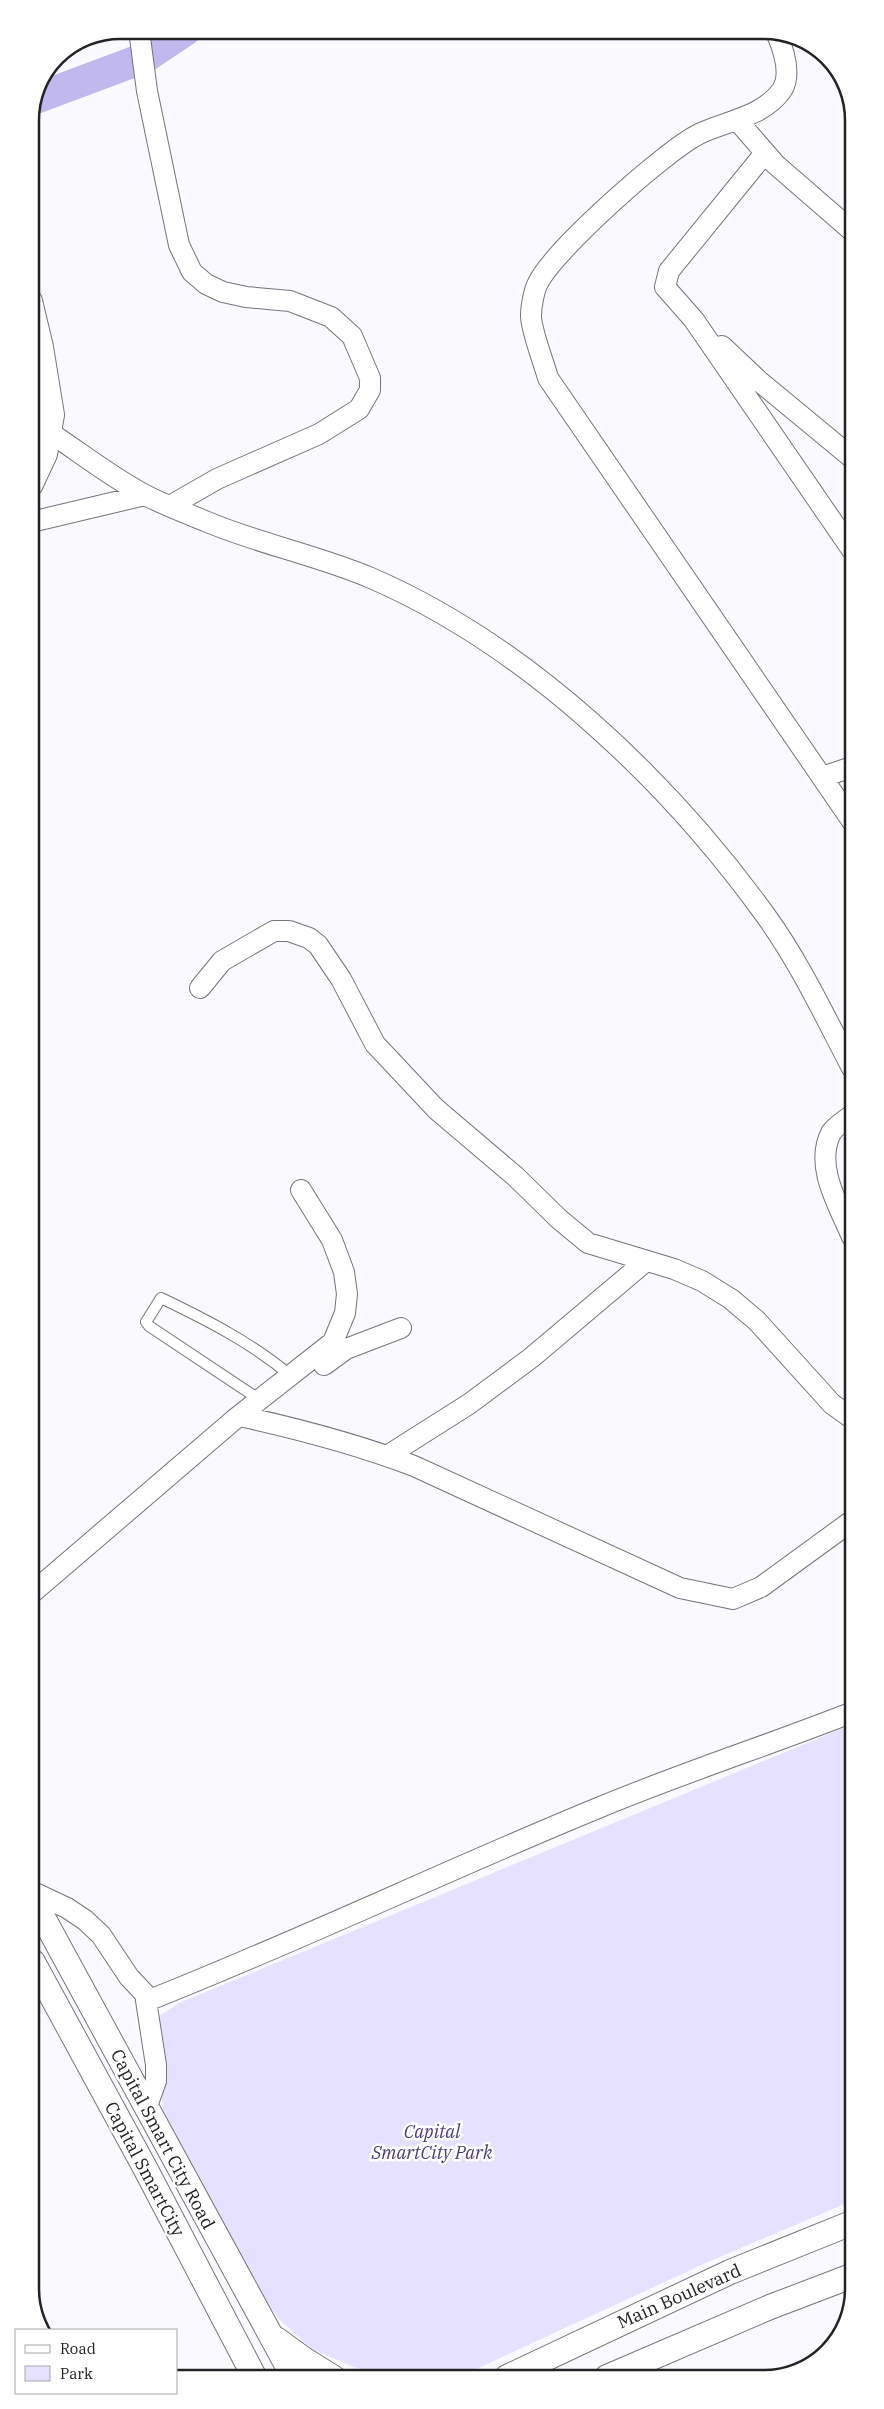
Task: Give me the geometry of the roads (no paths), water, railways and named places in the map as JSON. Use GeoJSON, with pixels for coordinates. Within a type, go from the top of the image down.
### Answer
{"type":"FeatureCollection","features":[{"type":"Feature","properties":{"kind":"street"},"geometry":{"type":"LineString","coordinates":[[140,39],[147,91],[179,245],[192,272],[206,284],[223,292],[246,297],[290,301],[331,317],[352,336],[370,378],[370,390],[359,409],[327,429],[217,479],[170,506]]}},
{"type":"Feature","properties":{"kind":"street"},"geometry":{"type":"LineString","coordinates":[[779,40],[787,77],[775,97],[762,107],[736,120],[699,134],[681,145],[596,218],[556,256],[537,283],[531,317],[548,378],[845,811]]}},
{"type":"Feature","properties":{"kind":"street"},"geometry":{"type":"LineString","coordinates":[[736,120],[775,164],[845,225]]}},
{"type":"Feature","properties":{"kind":"street"},"geometry":{"type":"LineString","coordinates":[[765,152],[669,271],[665,287],[694,320],[759,381],[845,452]]}},
{"type":"Feature","properties":{"kind":"street"},"geometry":{"type":"LineString","coordinates":[[694,320],[845,540]]}},
{"type":"Feature","properties":{"kind":"street"},"geometry":{"type":"LineString","coordinates":[[39,339],[52,415],[45,454],[39,467]]}},
{"type":"Feature","properties":{"kind":"street"},"geometry":{"type":"LineString","coordinates":[[49,432],[145,495],[208,523],[370,578],[440,612],[541,680],[627,755],[707,839],[772,925],[806,980],[845,1055]]}},
{"type":"Feature","properties":{"kind":"street"},"geometry":{"type":"LineString","coordinates":[[39,520],[145,495]]}},
{"type":"Feature","properties":{"kind":"street"},"geometry":{"type":"LineString","coordinates":[[822,778],[845,770]]}},
{"type":"Feature","properties":{"kind":"street"},"geometry":{"type":"LineString","coordinates":[[200,988],[222,961],[274,931],[289,930],[309,938],[318,944],[341,979],[375,1044],[436,1108],[515,1176],[559,1219],[588,1243],[674,1269],[702,1281],[731,1299],[758,1321],[832,1404],[845,1413]]}},
{"type":"Feature","properties":{"kind":"street"},"geometry":{"type":"LineString","coordinates":[[845,1121],[832,1132],[824,1158],[833,1191],[845,1220]]}},
{"type":"Feature","properties":{"kind":"street"},"geometry":{"type":"LineString","coordinates":[[39,1587],[252,1412],[337,1347],[345,1313],[347,1283],[332,1240],[301,1190]]}},
{"type":"Feature","properties":{"kind":"street"},"geometry":{"type":"LineString","coordinates":[[387,1456],[469,1404],[524,1363],[646,1261]]}},
{"type":"Feature","properties":{"kind":"street"},"geometry":{"type":"LineString","coordinates":[[39,1598],[140,1513],[291,1376],[337,1347],[401,1328]]}},
{"type":"Feature","properties":{"kind":"street"},"geometry":{"type":"LineString","coordinates":[[252,1412],[387,1456],[680,1588],[733,1599],[762,1588],[845,1526]]}},
{"type":"Feature","properties":{"kind":"street"},"geometry":{"type":"LineString","coordinates":[[147,2001],[234,1966],[472,1860],[602,1806],[845,1715]]}},
{"type":"Feature","properties":{"kind":"street"},"geometry":{"type":"LineString","coordinates":[[39,1895],[67,1908],[85,1920],[101,1935],[129,1977],[145,1994],[156,2065],[156,2080],[146,2109]]}},
{"type":"Feature","properties":{"kind":"street","name":"Capital Smart City Road"},"geometry":{"type":"LineString","coordinates":[[39,1910],[290,2370]]}},
{"type":"Feature","properties":{"kind":"street","name":"Capital SmartCity"},"geometry":{"type":"LineString","coordinates":[[39,1973],[144,2166],[251,2370]]}},
{"type":"Feature","properties":{"kind":"street","name":"Main Boulevard"},"geometry":{"type":"LineString","coordinates":[[522,2370],[730,2272],[845,2226]]}},
{"type":"Feature","properties":{"kind":"street"},"geometry":{"type":"LineString","coordinates":[[623,2370],[770,2307],[845,2278]]}},
{"type":"Feature","properties":{"kind":"street"},"geometry":{"type":"LineString","coordinates":[[270,2335],[321,2370]]}},
{"type":"Feature","properties":{"kind":"street"},"geometry":{"type":"LineString","coordinates":[[240,2349],[242,2370]]}},
{"type":"Feature","properties":{"kind":"lane"},"geometry":{"type":"LineString","coordinates":[[252,1412],[149,1326],[146,1322],[160,1298],[191,1312],[252,1346],[291,1376]]}},
{"type":"Feature","properties":{"kind":"waterway"},"geometry":{"type":"LineString","coordinates":[[42,96],[144,58],[172,39]]}},
{"type":"Feature","properties":{"kind":"park label","name":"Capital SmartCity Park"},"geometry":{"type":"Point","coordinates":[432,2141]}}]}
